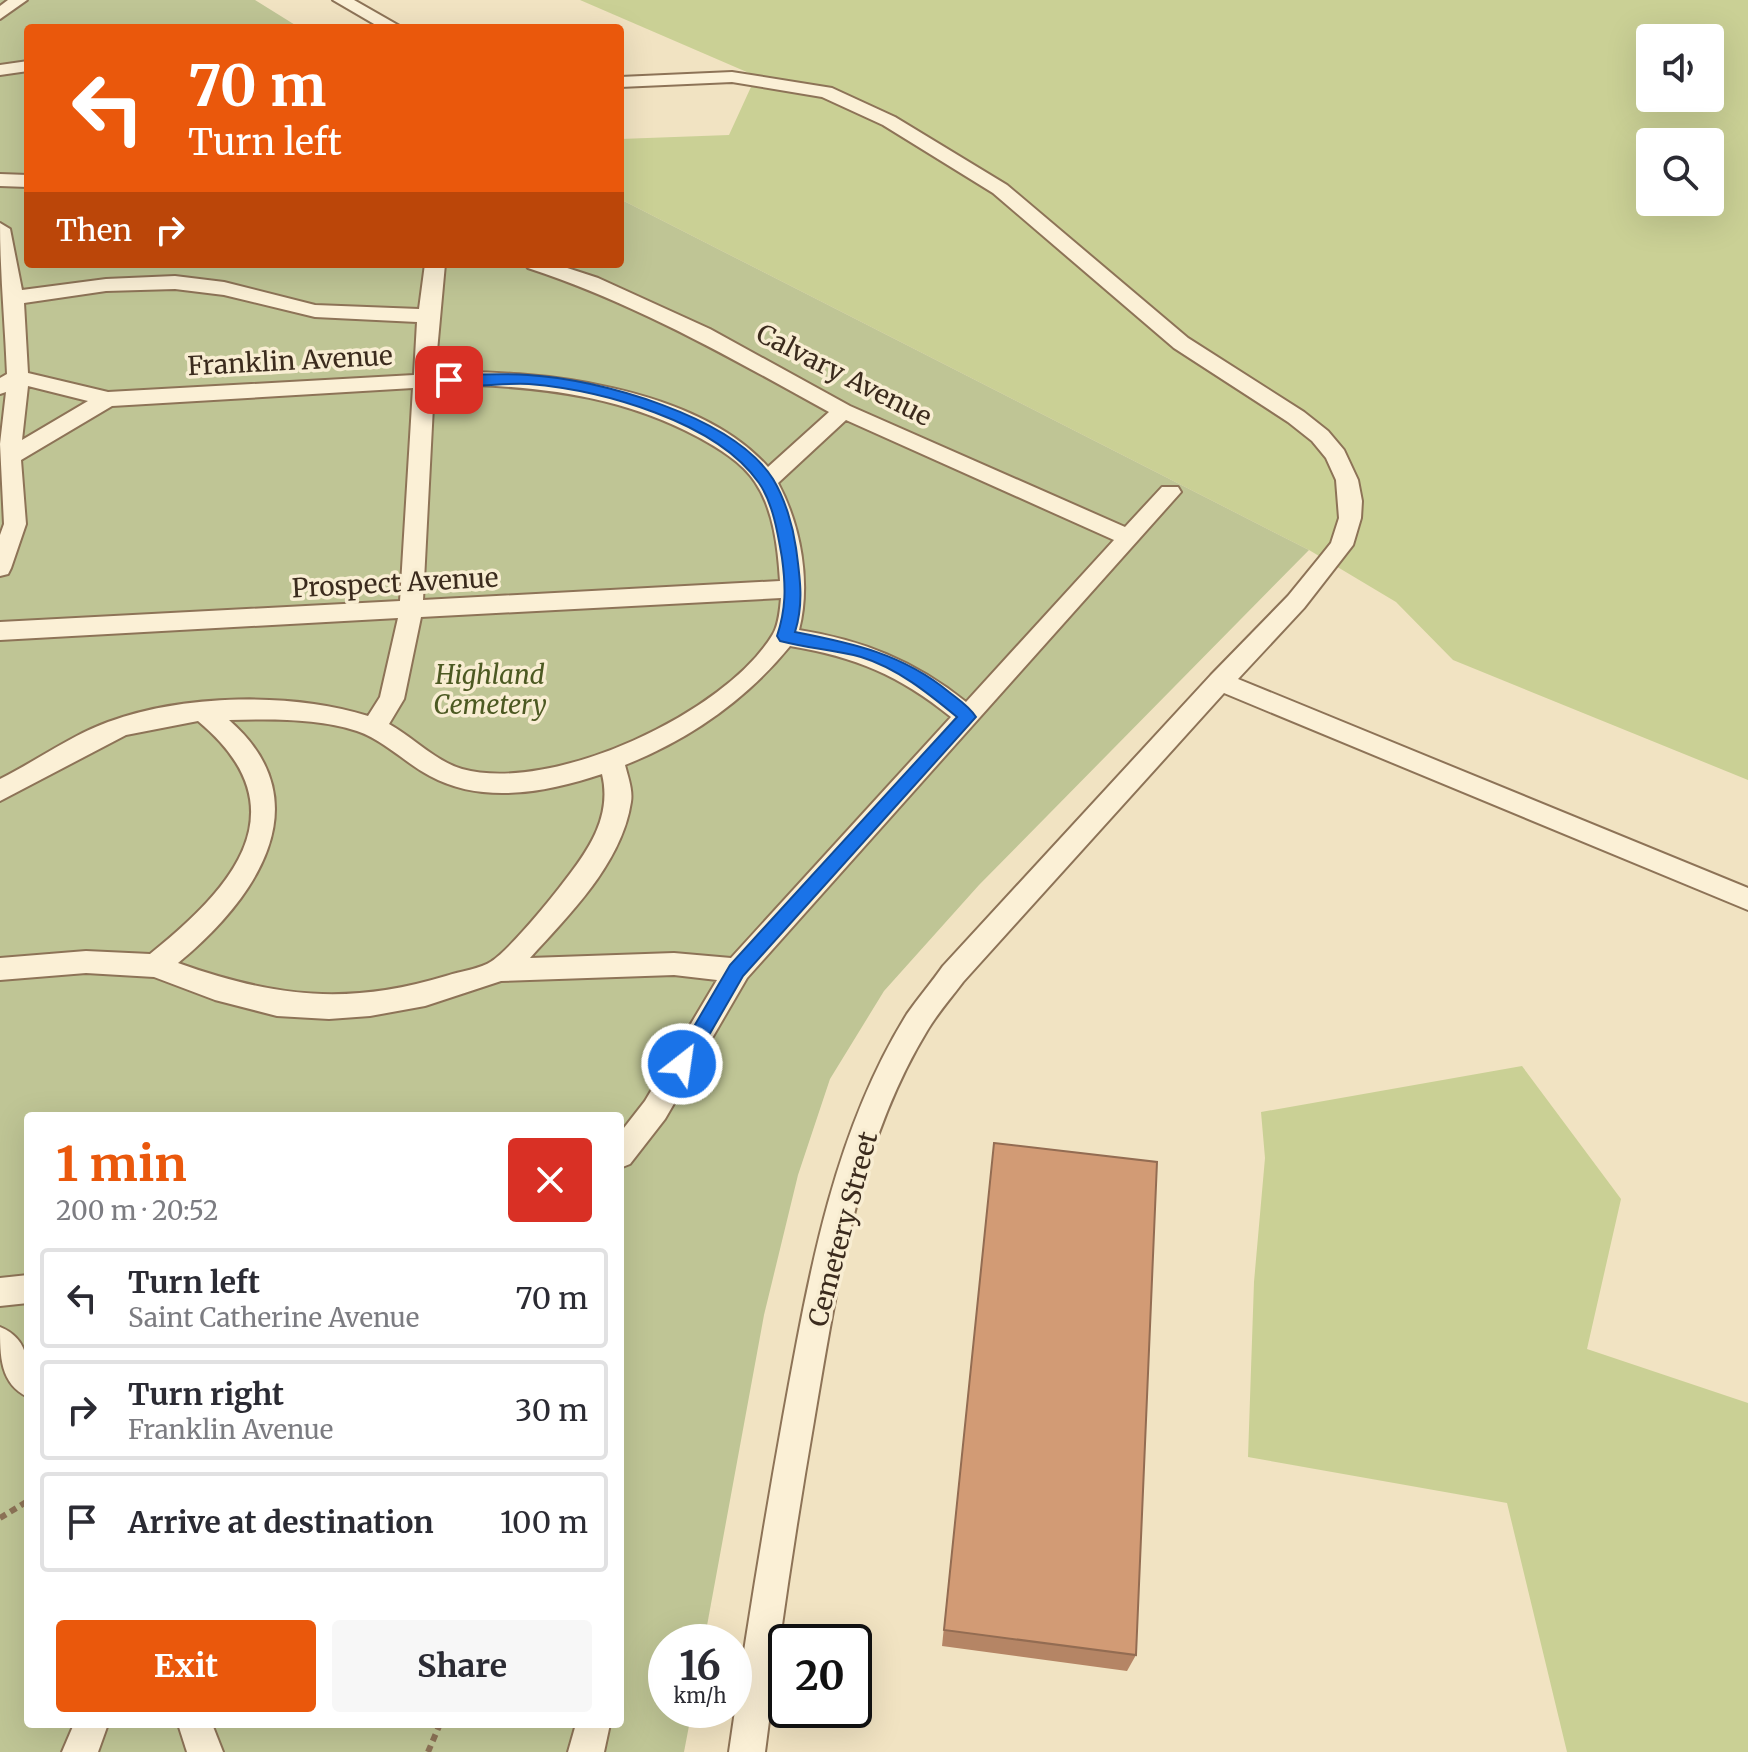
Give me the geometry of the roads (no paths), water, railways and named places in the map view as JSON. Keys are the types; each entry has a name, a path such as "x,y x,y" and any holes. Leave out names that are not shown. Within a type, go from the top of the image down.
{"lane":[{"path":"0,14 19,0"},
{"path":"341,0 386,24"},
{"path":"0,70 24,67"},
{"name":"Cemetery Street","path":"624,82 732,77 826,92 889,121 1000,189 1181,343 1296,417 1320,436 1336,455 1347,480 1350,518 1342,545 1296,602 1219,681 953,974 917,1023 883,1090 853,1170 824,1274 771,1576 747,1752"},
{"path":"0,180 24,181"},
{"path":"0,568 15,524 5,454 14,298 1,235"},
{"path":"374,727 392,699 411,610 428,315 434,268"},
{"name":"Calvary Avenue","path":"547,268 591,282 703,334 843,411 1128,537"},
{"path":"14,298 76,288 193,284 260,295 296,308 324,313 354,316 428,315"},
{"name":"Franklin Avenue","path":"9,382 108,399 424,381 529,379 613,392 689,422 732,447 766,481 786,530 794,589 793,613 785,636"},
{"name":"Franklin Avenue","path":"5,454 108,399"},
{"path":"766,481 843,411"},
{"path":"624,1150 655,1110 737,970 1170,492"},
{"name":"Prospect Avenue","path":"0,631 794,589"},
{"path":"0,791 96,738 131,723 166,714 202,711 286,712 374,727 439,771 481,783 531,784 612,762 653,741 727,696 753,676 785,636 864,652 896,664 968,717"},
{"path":"1219,681 1748,899"},
{"path":"155,966 200,930 226,903 242,879 263,827 260,784 248,757 202,711"},
{"path":"501,970 575,887 607,835 619,802 612,762"},
{"path":"0,969 86,962 155,966 215,988 277,1004 329,1007 370,1004 425,994 501,970 674,964 737,970"},
{"path":"0,1292 24,1289"},
{"path":"0,1342 24,1376"},
{"path":"80,1752 89,1728"},
{"path":"196,1728 205,1752"},
{"path":"586,1752 592,1728"}],"park label":[{"name":"Highland Cemetery","path":"490,690"}]}
